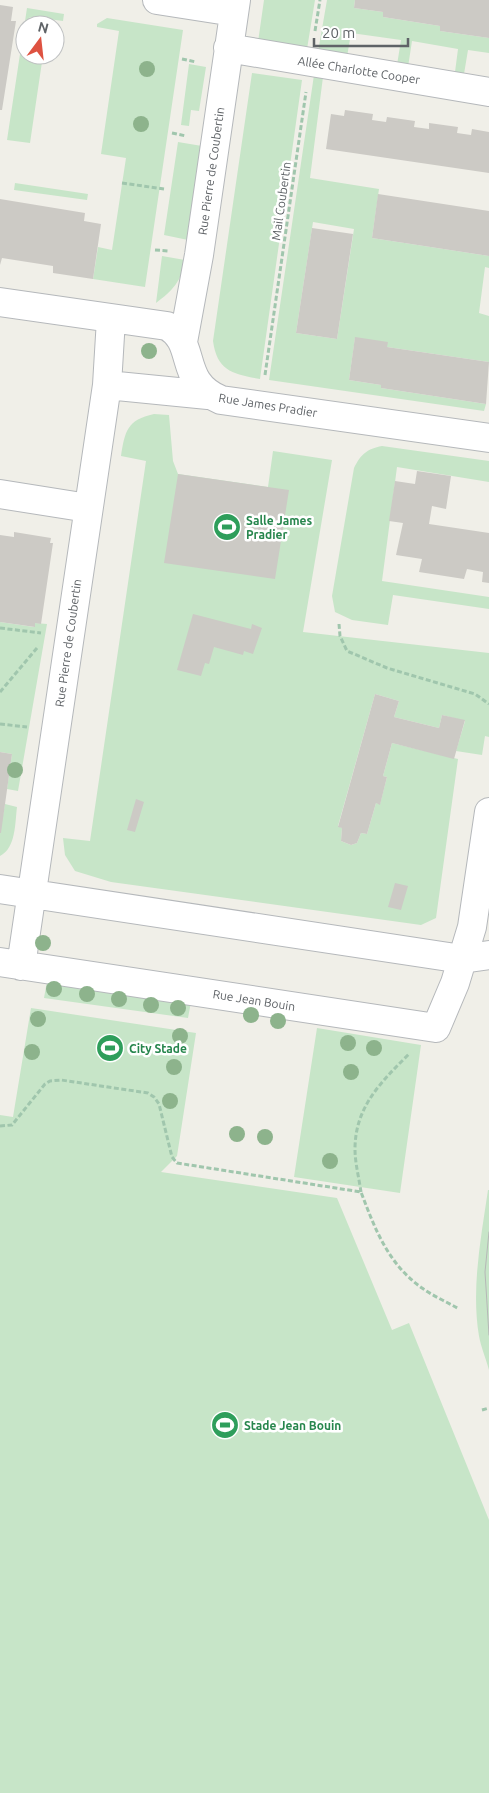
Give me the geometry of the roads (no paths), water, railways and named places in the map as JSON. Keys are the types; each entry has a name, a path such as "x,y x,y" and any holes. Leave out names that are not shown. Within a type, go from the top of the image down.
{"street":[{"path":"156,0 235,6"},
{"name":"Rue Pierre de Coubertin","path":"186,354 235,6"},
{"name":"Allée Charlotte Cooper","path":"228,48 489,92"},
{"name":"Rue James Pradier","path":"0,302 167,326 175,331 186,354 198,386 196,393 221,400 489,438"},
{"name":"Rue Pierre de Coubertin","path":"11,964 31,895 59,636 88,508 107,385 110,319"},
{"path":"107,385 196,393"},
{"path":"0,494 88,508"},
{"path":"462,959 472,927 489,812"},
{"path":"0,889 462,959 489,955"},
{"name":"Rue Jean Bouin","path":"11,964 436,1028 455,984 462,959"}],"tram line":[{"path":"489,1232 485,1272 489,1335"}],"place":[{"name":"Salle James Pradier","path":"227,527"},
{"name":"City Stade","path":"110,1048"},
{"name":"Stade Jean Bouin","path":"225,1425"}]}
